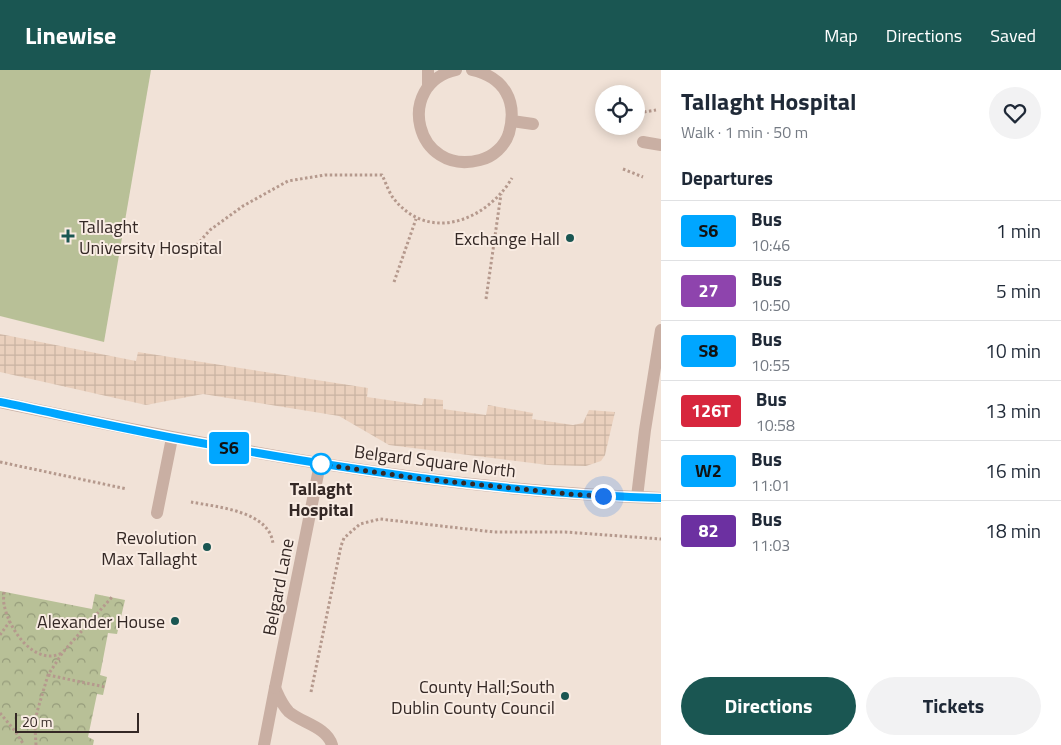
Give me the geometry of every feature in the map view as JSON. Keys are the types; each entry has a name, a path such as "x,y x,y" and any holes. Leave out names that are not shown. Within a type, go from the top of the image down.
{"street":[{"path":"428,70 428,87"},
{"path":"456,70 443,72 428,87 421,101 418,117 421,132 428,146 441,156 455,162 471,163 486,158 500,149 508,136 512,121 512,106 506,92 497,80 480,71"},
{"path":"512,121 533,124"},
{"path":"643,142 661,145"},
{"path":"637,497 645,430 661,330"},
{"name":"Belgard Square North","path":"0,402 172,438 320,464 415,478 569,494 661,498"},
{"path":"157,513 172,438"},
{"name":"Belgard Lane","path":"264,745 320,464"},
{"path":"275,688 280,700 289,711 326,735 332,745"}],"path":[{"path":"623,169 643,177"},
{"path":"193,249 210,230 244,206 288,181 325,175 382,175 394,199 416,218 442,224 466,219 480,211 501,194 518,170"},
{"path":"486,299 501,194"},
{"path":"394,282 416,218"},
{"path":"0,462 127,489"},
{"path":"192,502 250,514 262,523 272,535 274,550"},
{"path":"310,695 341,546 344,538 360,524 380,518 494,532 565,532 661,539"},
{"path":"4,592 4,604 10,621 22,641 39,655 49,658 63,652"},
{"path":"36,745 35,726 37,712 48,675 63,652 112,597"},
{"path":"0,635 10,621"},
{"path":"48,675 105,687"},
{"path":"0,713 24,745"}],"green space":[{"name":"Tallaght University Hospital","path":"0,70 151,70 104,342 0,316"},
{"path":"0,591 92,609 95,594 125,600 117,634 108,633 100,675 107,677 103,695 97,694 88,737 94,740 93,745 0,745"}],"shaded area":[{"path":"0,334 136,361 138,352 368,388 367,397 422,405 424,398 443,400 443,409 486,415 488,405 533,413 532,419 573,425 583,423 589,410 615,412 605,455 601,461 586,466 548,465 389,445 339,416 203,394 146,405 0,372"}],"bus line":[{"name":"S6","path":"0,402 172,438 320,464 415,478 569,494 661,498"}],"place":[{"name":"Tallaght University Hospital","path":"68,236"},
{"name":"Exchange Hall","path":"570,238"},
{"name":"Tallaght Hospital","path":"321,464"},
{"name":"Revolution Max Tallaght","path":"207,547"},
{"name":"Alexander House","path":"175,621"},
{"name":"County Hall;South Dublin County Council","path":"565,696"}],"route":[{"path":"321,464 415,478 603,496"}]}
